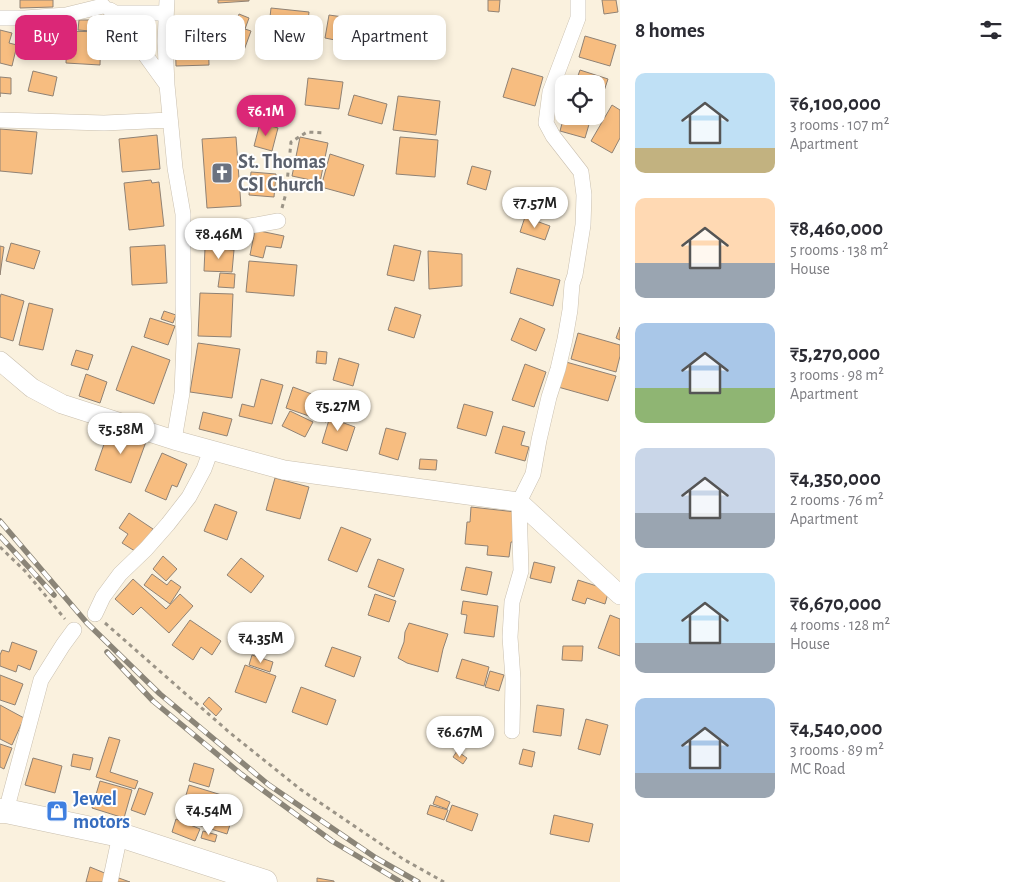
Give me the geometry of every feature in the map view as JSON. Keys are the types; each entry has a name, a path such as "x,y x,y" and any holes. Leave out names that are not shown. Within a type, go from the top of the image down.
{"main road":[{"path":"3,811 120,835 264,882"}],"street":[{"path":"512,731 513,679 510,637 512,602 521,570 519,502 533,474 549,397 565,339 572,284 583,225 584,195 581,172 552,136 546,123 550,92 578,18 578,0"},
{"path":"105,6 167,85"},
{"path":"0,18 66,15 105,6 166,6 167,85 175,168 183,214 184,342 182,393 174,440"},
{"path":"0,120 104,122 170,120"},
{"path":"183,236 278,221"},
{"path":"0,361 32,388 62,404 210,450 284,470 519,502 620,595"},
{"path":"95,614 103,597 120,574 146,550 188,497 204,469 210,450"},
{"path":"3,811 41,680 74,630"},
{"path":"110,882 120,835"}],"path":[{"path":"278,221 286,193 291,142 307,132 325,133"},
{"path":"0,548 25,571 74,630"},
{"path":"95,614 229,732 300,790 403,859 444,882"}],"building":[{"path":"20,0 53,0 53,7 20,8"},
{"path":"218,0 249,0 249,1 218,3"},
{"path":"488,0 500,0 499,12 488,11"},
{"path":"602,0 616,0 618,12 604,14"},
{"path":"271,8 309,12 309,15 270,15"},
{"path":"329,15 333,16 333,40 325,38"},
{"path":"245,16 249,18 245,29"},
{"path":"79,20 87,20 87,31 78,30"},
{"path":"245,29 251,31 245,48"},
{"path":"0,30 12,33 9,43 15,44 15,53 12,66 0,63"},
{"path":"77,31 87,32 87,60 100,60 100,65 66,63 66,60 77,60"},
{"path":"585,36 616,45 610,66 579,57"},
{"path":"176,60 209,60 209,65 176,66"},
{"path":"512,68 543,77 535,106 503,97"},
{"path":"580,70 596,75 578,75"},
{"path":"33,71 57,77 53,96 28,91"},
{"path":"0,77 11,78 11,94 0,93"},
{"path":"308,78 343,82 339,109 305,105"},
{"path":"354,95 387,104 382,124 348,115"},
{"path":"398,96 440,101 436,135 393,130"},
{"path":"612,105 620,110 620,138 612,153 591,141 600,125 605,125 605,117"},
{"path":"260,123 278,128 272,151 254,146"},
{"path":"562,125 589,125 585,138 560,131"},
{"path":"0,129 37,132 32,174 0,171"},
{"path":"157,135 160,169 122,172 119,139"},
{"name":"St. Thomas CSI Church","path":"236,137 241,206 207,208 202,139"},
{"path":"300,137 328,143 320,182 292,176"},
{"path":"400,137 438,140 435,177 396,174"},
{"path":"330,154 364,165 354,196 321,187"},
{"path":"472,166 491,171 486,190 467,184"},
{"path":"251,172 276,174 274,197 249,195"},
{"path":"151,180 152,183 159,182 164,226 129,230 124,183"},
{"path":"525,217 550,226 545,240 520,232"},
{"path":"255,230 284,236 281,248 266,246 263,258 250,255"},
{"path":"11,243 40,251 34,269 6,261"},
{"path":"165,245 167,283 132,285 130,247"},
{"path":"394,245 421,251 414,281 387,275"},
{"path":"0,246 4,247 0,275"},
{"path":"205,248 234,250 232,272 204,271"},
{"path":"428,251 462,254 462,286 429,289"},
{"path":"249,261 297,265 294,296 246,292"},
{"path":"517,268 560,280 553,306 510,293"},
{"path":"220,273 235,274 234,288 218,287"},
{"path":"200,293 233,294 231,337 198,336"},
{"path":"1,294 24,301 13,341 0,337"},
{"path":"29,303 53,309 43,350 19,345"},
{"path":"395,307 421,315 414,338 388,330"},
{"path":"164,311 176,315 173,323 161,319"},
{"path":"150,318 175,326 168,345 144,337"},
{"path":"520,318 545,329 536,351 511,340"},
{"path":"620,327 620,340 616,338"},
{"path":"578,333 620,345 620,356 616,372 571,359"},
{"path":"198,343 240,349 232,398 190,392"},
{"path":"132,346 170,360 154,404 116,390"},
{"path":"76,350 93,355 88,370 71,365"},
{"path":"317,351 327,352 326,364 316,363"},
{"path":"339,358 359,364 353,386 333,380"},
{"path":"566,362 616,376 608,401 558,387"},
{"path":"525,364 546,372 534,407 512,400"},
{"path":"86,374 107,382 100,403 79,396"},
{"path":"261,379 283,385 272,424 239,416 242,404 254,407"},
{"path":"293,387 333,402 326,422 286,408"},
{"path":"464,404 493,412 486,436 457,428"},
{"path":"332,410 344,414 341,422 355,427 347,451 322,443"},
{"path":"290,411 313,422 305,437 282,426"},
{"path":"203,412 232,419 227,436 199,429"},
{"path":"503,426 525,432 521,445 529,447 525,461 495,453"},
{"path":"110,427 147,439 131,483 95,470"},
{"path":"386,428 406,433 398,460 379,454"},
{"path":"162,453 187,464 177,487 172,485 166,500 145,491"},
{"path":"420,459 437,460 436,470 419,469"},
{"path":"275,478 309,487 300,519 266,510"},
{"path":"215,504 237,512 227,540 204,531"},
{"path":"471,507 516,512 513,542 511,542 509,557 487,555 488,546 465,544 467,522 470,522"},
{"path":"129,513 153,529 138,553 122,543 128,534 119,528"},
{"path":"341,527 371,539 357,572 328,560"},
{"path":"163,556 177,569 166,581 153,569"},
{"path":"241,558 264,576 251,593 227,575"},
{"path":"378,559 404,569 394,597 368,587"},
{"path":"534,562 555,567 551,583 530,578"},
{"path":"466,567 492,572 487,595 461,590"},
{"path":"152,574 167,585 171,580 181,587 170,604 144,585"},
{"path":"133,579 166,609 180,594 193,606 169,633 141,607 133,615 115,599"},
{"path":"578,580 609,590 605,604 587,598 585,604 572,600"},
{"path":"375,594 396,601 389,622 368,615"},
{"path":"463,601 498,606 494,637 464,633 467,615 461,614"},
{"path":"610,615 620,619 620,656 598,648"},
{"path":"190,620 221,641 212,655 201,647 193,660 172,645"},
{"path":"409,623 448,634 438,672 407,663 398,658"},
{"path":"12,642 37,651 30,670 18,665 16,672 0,666 2,650 9,652"},
{"path":"563,646 583,646 582,661 562,660"},
{"path":"332,647 361,657 354,677 325,666"},
{"path":"252,655 273,662 270,672 249,665"},
{"path":"462,659 489,667 484,686 456,678"},
{"path":"245,665 276,676 266,703 235,692"},
{"path":"490,671 504,675 499,691 485,687"},
{"path":"0,675 23,684 15,705 0,700"},
{"path":"301,687 336,700 327,725 292,712"},
{"path":"209,697 222,709 216,716 203,704"},
{"path":"0,705 24,718 12,745 0,739"},
{"path":"537,705 564,709 561,736 533,732"},
{"path":"586,719 608,725 600,755 578,749"},
{"path":"109,737 120,740 110,772 138,781 135,789 96,777"},
{"path":"0,744 12,748 4,769 0,767"},
{"path":"523,749 535,752 532,767 519,764"},
{"path":"457,751 467,758 463,764 453,757"},
{"path":"73,754 93,758 90,770 71,766"},
{"path":"33,758 62,766 55,793 25,785"},
{"path":"194,763 214,769 209,787 189,781"},
{"path":"100,781 132,790 124,818 92,808"},
{"path":"189,785 238,800 227,834 179,819"},
{"path":"139,788 153,793 145,815 131,810"},
{"path":"436,796 450,802 447,809 433,804"},
{"path":"430,805 448,810 444,820 427,814"},
{"path":"452,805 478,814 472,831 446,821"},
{"path":"554,815 593,824 589,842 550,834"},
{"path":"176,819 200,829 195,841 172,832"},
{"path":"203,831 217,835 215,842 201,838"},
{"path":"90,867 107,874 104,882 86,882"},
{"path":"116,877 130,882 115,882"},
{"path":"317,878 334,881 334,882 317,882"}],"railway":[{"path":"0,521 87,623 160,694 269,785 376,858 418,882"},
{"path":"0,536 54,595"},
{"path":"107,652 153,701 241,774 332,841 401,882"}],"place":[{"name":"St. Thomas CSI Church","path":"222,173"},
{"name":"Jewel motors","path":"57,811"}]}
